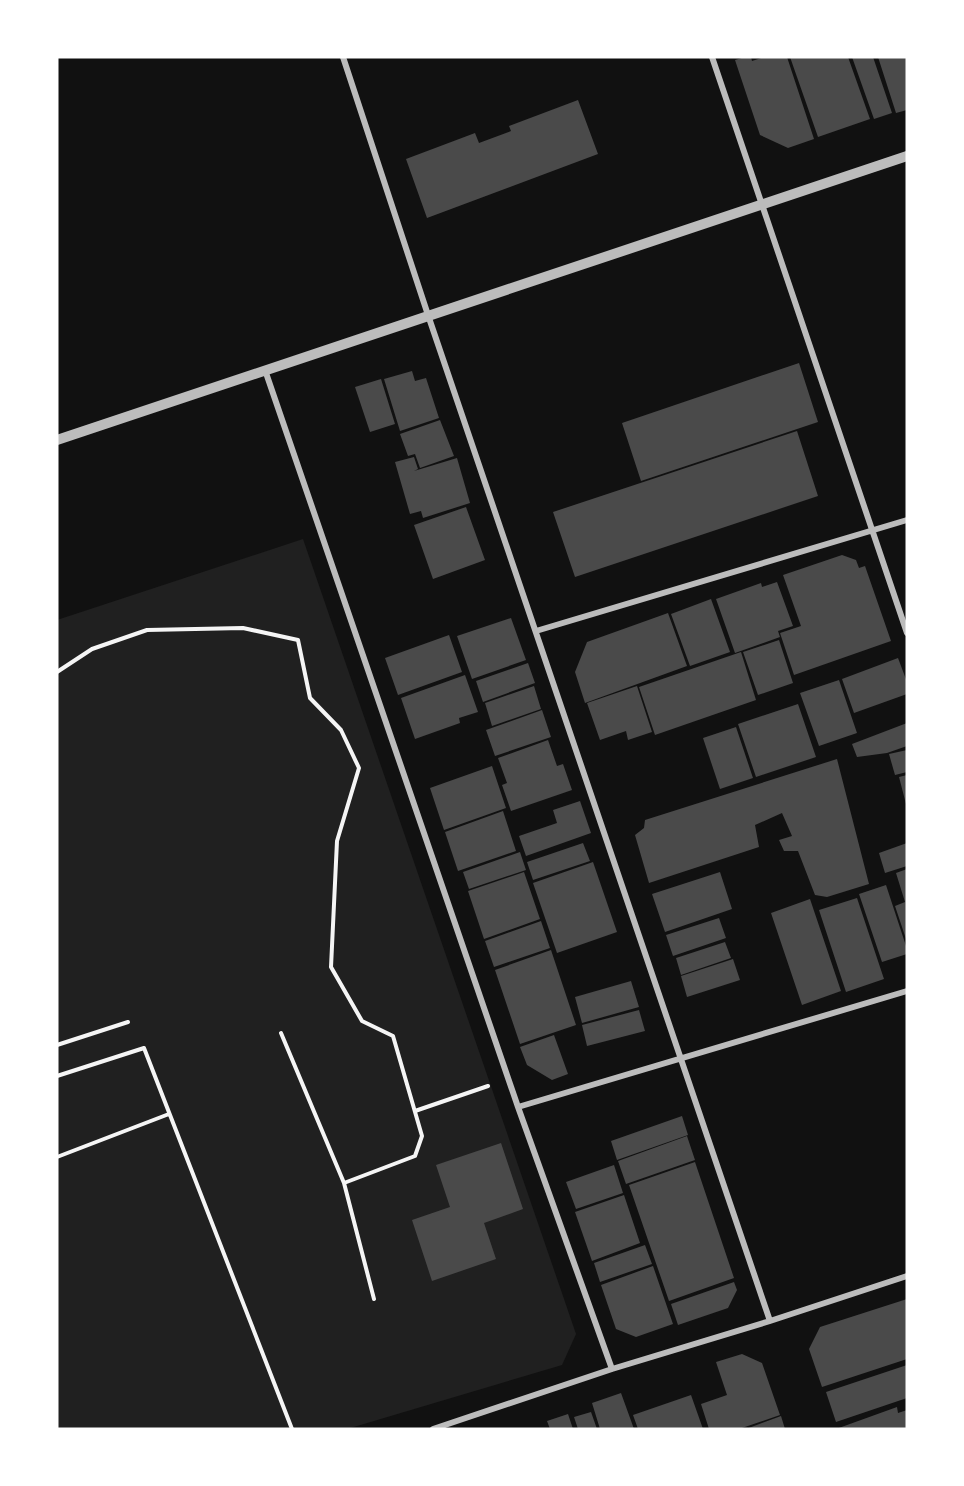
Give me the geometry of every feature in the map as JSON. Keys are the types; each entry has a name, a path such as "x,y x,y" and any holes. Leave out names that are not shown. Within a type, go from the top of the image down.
{"street":[{"path":"343,57 428,315 770,1321"},
{"path":"712,57 907,633"},
{"path":"57,440 907,156"},
{"path":"265,370 508,1079 612,1369"},
{"path":"536,631 907,520"},
{"path":"518,1107 907,992"},
{"path":"433,1429 612,1369 907,1276"}],"path":[{"path":"57,672 92,649 147,630 243,628 298,640 310,698 341,730 359,768 338,841 331,966 362,1021 393,1036 422,1136 415,1156 344,1183"},
{"path":"57,1045 128,1022"},
{"path":"280,1033 344,1183 374,1299"},
{"path":"57,1076 144,1048 292,1429"},
{"path":"415,1110 508,1079"},
{"path":"57,1157 169,1114"}],"shaded area":[{"path":"303,539 576,1334 562,1365 347,1429 57,1429 57,620"}],"building":[{"path":"751,57 752,61 764,57 787,57 814,139 788,148 760,135 735,60"},
{"path":"790,57 848,57 870,119 818,137"},
{"path":"852,57 873,57 892,113 874,119"},
{"path":"878,57 907,57 907,110 896,113"},
{"path":"578,100 598,154 427,218 406,159 475,133 479,143 511,131 509,126"},
{"path":"799,363 818,422 641,481 622,423"},
{"path":"412,371 415,381 426,378 439,418 400,431 384,379"},
{"path":"381,379 395,424 370,432 355,387"},
{"path":"440,420 454,456 420,468 415,454 408,456 400,434"},
{"path":"797,431 818,496 575,577 553,512"},
{"path":"414,457 418,469 414,471 457,458 470,503 423,518 421,511 410,514 395,462"},
{"path":"466,507 485,560 433,579 414,525"},
{"path":"842,555 856,560 859,568 865,566 891,641 794,675 780,633 801,626 783,575"},
{"path":"777,582 793,626 778,631 780,637 735,653 716,599 761,583 762,587"},
{"path":"711,599 730,652 690,666 671,614"},
{"path":"668,613 687,666 585,703 575,672 587,642"},
{"path":"511,618 526,660 472,679 457,636"},
{"path":"449,635 462,672 398,695 385,658"},
{"path":"779,640 793,683 758,695 743,652"},
{"path":"741,652 756,700 655,735 639,687"},
{"path":"898,658 907,682 907,694 854,713 842,679"},
{"path":"528,663 535,683 483,702 476,681"},
{"path":"465,675 478,712 459,718 460,723 415,739 401,698"},
{"path":"839,680 857,733 819,746 800,693"},
{"path":"534,686 541,709 492,726 485,703"},
{"path":"637,686 652,732 628,740 626,731 600,740 587,703"},
{"path":"798,704 816,757 756,777 738,724"},
{"path":"542,710 551,737 495,756 486,730"},
{"path":"907,723 907,746 887,753 857,757 852,744"},
{"path":"736,727 753,778 720,789 703,738"},
{"path":"548,740 557,766 563,764 572,790 511,811 502,785 507,783 498,758"},
{"path":"907,750 907,772 895,775 889,754"},
{"path":"837,759 869,884 827,897 815,895 798,851 784,851 779,840 792,836 782,813 755,825 759,847 649,883 635,835 644,828 645,820"},
{"path":"492,766 506,808 444,830 430,788"},
{"path":"907,775 907,804 906,804 899,777"},
{"path":"580,801 591,833 526,856 519,836 557,823 553,810"},
{"path":"503,811 516,851 458,871 445,832"},
{"path":"583,843 590,861 533,880 527,862"},
{"path":"907,843 907,866 885,873 879,853"},
{"path":"520,852 526,870 469,889 463,872"},
{"path":"593,862 617,932 557,953 533,883"},
{"path":"907,869 907,942 895,906 905,902 896,873"},
{"path":"524,872 540,919 484,939 468,891"},
{"path":"720,872 732,909 665,932 652,894"},
{"path":"886,885 907,954 882,962 859,894"},
{"path":"857,898 884,979 846,992 819,910"},
{"path":"810,899 841,991 802,1005 771,913"},
{"path":"719,918 726,938 673,956 666,935"},
{"path":"541,921 550,948 494,967 485,941"},
{"path":"725,942 731,958 681,975 676,958"},
{"path":"551,950 576,1025 520,1044 495,970"},
{"path":"733,959 740,980 687,997 681,976"},
{"path":"631,981 639,1007 582,1023 575,997"},
{"path":"639,1010 645,1031 587,1046 582,1025"},
{"path":"554,1035 568,1074 552,1080 527,1065 520,1047"},
{"path":"682,1116 688,1135 617,1160 611,1141"},
{"path":"687,1136 695,1160 626,1184 618,1161"},
{"path":"501,1143 523,1209 484,1223 496,1259 432,1281 412,1220 450,1207 436,1165"},
{"path":"695,1162 734,1278 669,1301 629,1185"},
{"path":"614,1165 623,1193 576,1209 566,1182"},
{"path":"624,1195 640,1243 592,1261 575,1212"},
{"path":"645,1245 652,1264 600,1282 594,1263"},
{"path":"653,1266 673,1324 636,1337 616,1329 601,1285"},
{"path":"734,1282 737,1290 728,1308 678,1325 671,1304"},
{"path":"907,1299 907,1359 822,1387 809,1349 820,1327"},
{"path":"742,1354 762,1363 780,1415 739,1429 709,1429 701,1404 727,1395 716,1362"},
{"path":"907,1365 907,1398 836,1422 826,1392"},
{"path":"621,1393 634,1429 600,1429 592,1403"},
{"path":"691,1395 703,1429 638,1429 633,1415"},
{"path":"897,1407 898,1413 907,1410 907,1429 836,1429"},
{"path":"591,1412 597,1429 578,1429 574,1417"},
{"path":"568,1414 573,1429 550,1429 547,1421"},
{"path":"781,1416 785,1429 746,1429"}]}
